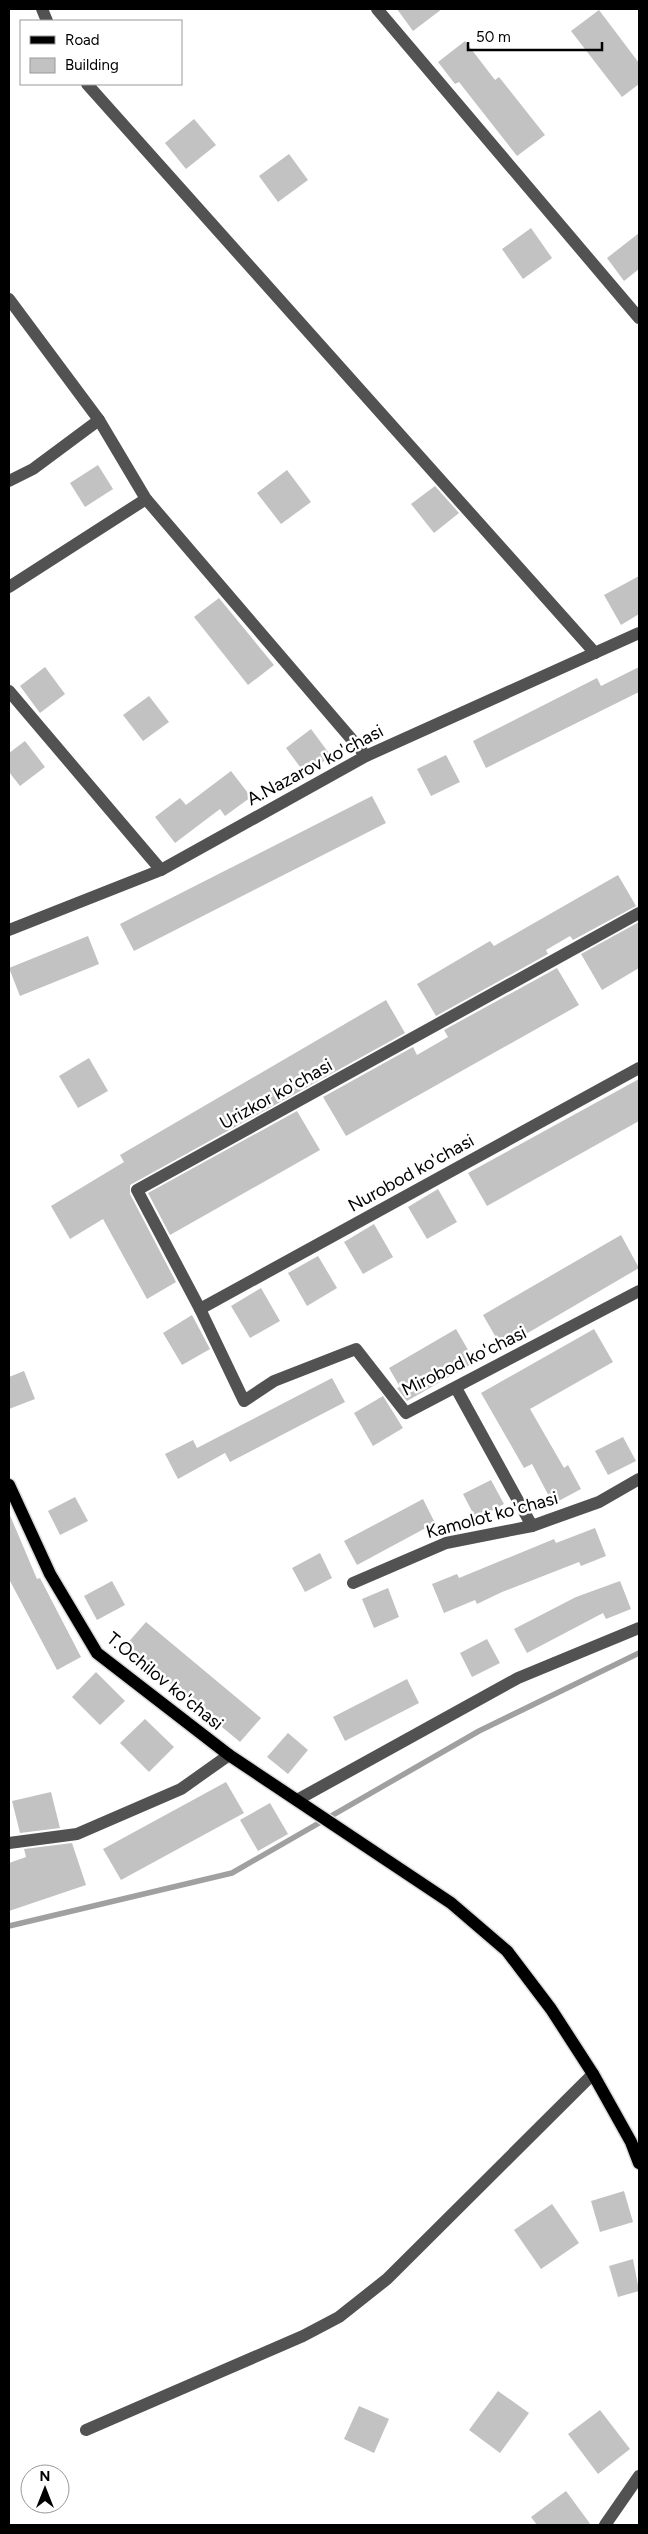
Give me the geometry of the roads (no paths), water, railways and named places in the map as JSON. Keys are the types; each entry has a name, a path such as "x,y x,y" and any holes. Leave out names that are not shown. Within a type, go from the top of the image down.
{"main road":[{"name":"T.Ochilov ko'chasi","path":"9,1485 50,1574 97,1653 229,1755 451,1903 507,1951 551,2009 593,2074 631,2142 639,2163"}],"street":[{"path":"377,9 639,318"},
{"path":"89,85 595,653"},
{"path":"9,299 98,420 146,498 366,756"},
{"path":"9,481 33,469 98,420"},
{"path":"9,587 146,498"},
{"name":"A.Nazarov ko'chasi","path":"9,930 161,870 366,756 639,633"},
{"path":"9,691 161,870"},
{"name":"Urizkor ko'chasi","path":"244,1401 200,1309 137,1190 639,913"},
{"name":"Nurobod ko'chasi","path":"200,1309 639,1068"},
{"name":"Mirobod ko'chasi","path":"244,1401 274,1381 356,1349 406,1413 639,1291"},
{"path":"456,1388 532,1526"},
{"name":"Kamolot ko'chasi","path":"352,1582 446,1543 532,1526 599,1502 639,1480"},
{"path":"297,1800 518,1678 639,1628"},
{"path":"9,1843 77,1834 181,1789 229,1755"},
{"path":"86,2430 303,2336 339,2317 387,2279 593,2074"},
{"path":"605,2525 639,2476"}],"waterway":[{"path":"9,1926 232,1873 479,1731 639,1653"}]}
